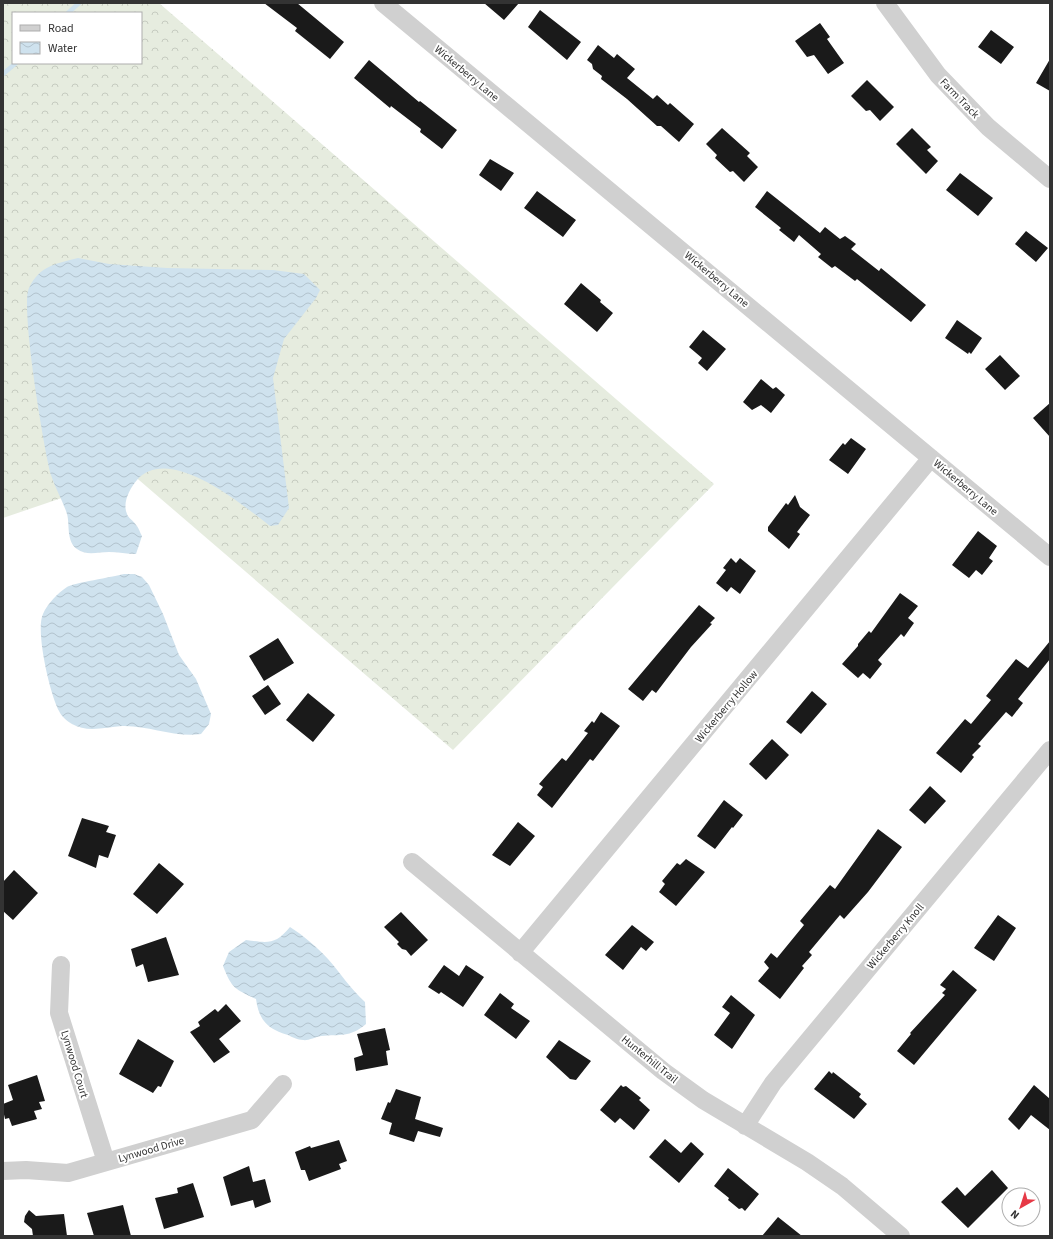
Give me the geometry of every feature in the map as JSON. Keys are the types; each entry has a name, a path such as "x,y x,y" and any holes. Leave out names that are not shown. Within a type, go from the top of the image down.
{"street":[{"name":"Wickerberry Lane","path":"383,3 1050,557"},
{"name":"Farm Track","path":"885,3 938,75 988,127 1050,179"},
{"name":"Wickerberry Hollow","path":"520,953 931,458"},
{"name":"Wickerberry Knoll","path":"745,1126 773,1083 1050,750"},
{"name":"Hunterhill Trail","path":"412,862 663,1071 703,1100 807,1162 842,1186 901,1236"},
{"name":"Lynwood Court","path":"62,965 59,1013 106,1162"},
{"name":"Lynwood Drive","path":"3,1171 26,1170 68,1173 252,1120 283,1084"}],"green space":[{"path":"3,3 159,3 714,484 453,750 132,474 3,518"}],"water":[{"path":"78,258 109,264 167,268 273,270 304,274 320,290 316,298 284,339 273,378 289,508 278,525 270,526 243,505 206,482 186,473 168,469 151,471 137,480 126,501 125,505 127,514 137,526 142,536 136,554 109,552 88,553 77,549 71,542 67,514 51,475 48,460 30,348 27,300 29,288 38,274 56,264"},
{"path":"124,574 134,574 142,577 149,585 163,614 179,655 196,679 211,714 209,724 201,734 191,735 171,733 132,726 97,729 78,727 63,717 55,703 42,648 41,622 47,606 60,592 71,585"},
{"path":"290,927 315,946 324,955 365,1002 366,1024 355,1032 321,1036 305,1040 297,1039 281,1033 270,1027 262,1018 257,1007 256,999 239,990 232,984 223,966 229,952 246,940 266,942 275,940 285,933"}],"building":[{"path":"264,3 297,3 344,42 330,59 295,31 297,28"},
{"path":"484,3 519,3 504,20"},
{"path":"540,10 581,42 567,60 528,27"},
{"path":"820,23 830,37 827,39 844,63 828,74 814,55 807,57 795,41"},
{"path":"991,30 1014,47 1001,64 978,47"},
{"path":"598,45 614,58 617,54 635,69 627,78 653,99 657,95 668,105 670,103 694,124 679,142 661,126 657,126 627,99 601,79 602,76 593,69 592,64 587,60"},
{"path":"1050,59 1050,91 1036,83"},
{"path":"369,60 419,102 420,101 457,130 442,149 420,132 421,129 391,106 390,108 354,78"},
{"path":"867,80 894,107 880,121 870,110 866,111 851,96"},
{"path":"722,128 750,153 747,156 758,167 744,182 733,171 730,172 715,158 717,155 706,144"},
{"path":"912,128 931,147 927,150 938,161 926,174 896,144"},
{"path":"490,159 514,173 501,191 479,175"},
{"path":"960,173 993,198 978,216 946,190"},
{"path":"537,191 576,220 563,237 524,208"},
{"path":"767,191 820,233 825,227 840,239 845,236 856,244 851,249 879,271 881,268 926,305 911,322 857,279 855,281 835,266 832,268 818,257 821,254 799,235 794,242 779,230 781,228 755,207"},
{"path":"1026,231 1048,248 1036,262 1015,244"},
{"path":"581,283 601,300 600,302 613,313 597,332 564,304"},
{"path":"957,320 982,338 971,354 969,352 968,354 945,338"},
{"path":"703,330 726,349 707,371 698,363 702,358 689,347"},
{"path":"1000,355 1020,376 1005,390 985,369"},
{"path":"761,379 773,389 776,387 785,395 771,413 761,405 752,410 743,402"},
{"path":"1050,403 1050,437 1033,418"},
{"path":"851,438 866,449 848,474 829,460 843,443 845,445"},
{"path":"795,495 800,507 810,515 797,532 800,534 789,549 768,531 768,527 786,503 788,505"},
{"path":"978,531 997,546 989,558 993,561 982,575 976,570 969,578 952,565"},
{"path":"731,558 736,563 740,558 756,571 740,594 731,587 727,592 716,583 726,570 723,568"},
{"path":"900,593 918,606 908,618 914,623 904,637 901,634 878,660 882,664 870,679 863,673 858,678 842,664 869,631 871,633"},
{"path":"699,605 715,618 710,623 712,624 691,647 656,693 652,690 643,701 628,689"},
{"path":"278,638 294,663 264,681 249,656"},
{"path":"1050,641 1050,659 1018,699 1023,703 1012,717 1006,712 978,744 981,746 972,755 974,757 961,773 936,753 965,719 971,724 991,700 986,696 1016,659 1028,668"},
{"path":"268,685 281,704 265,715 252,696"},
{"path":"812,691 827,704 801,734 786,722"},
{"path":"308,693 335,715 313,742 286,720"},
{"path":"601,712 620,726 593,761 590,759 552,808 537,795 543,787 539,784 562,758 566,761 588,733 584,731 592,721 594,723"},
{"path":"772,739 789,755 766,780 749,764"},
{"path":"930,786 946,801 925,824 909,810"},
{"path":"724,800 743,815 715,849 697,836"},
{"path":"82,818 109,826 106,832 116,835 108,858 99,855 96,868 68,856"},
{"path":"518,822 535,836 510,866 492,855"},
{"path":"878,829 902,847 868,892 844,919 840,915 809,952 812,955 802,966 804,968 780,999 758,981 769,968 764,962 771,953 777,958 804,925 800,921 830,885 835,889"},
{"path":"686,859 705,872 676,906 659,892 665,884 662,881 677,863 680,865"},
{"path":"159,863 184,884 157,914 133,894"},
{"path":"14,870 38,893 13,920 3,911 3,882"},
{"path":"401,912 428,940 411,956 406,950 402,949 397,944 399,942 384,927"},
{"path":"998,915 1016,928 994,961 974,948"},
{"path":"632,925 654,942 646,951 641,947 623,970 605,955"},
{"path":"166,937 179,975 148,982 143,964 136,967 131,949"},
{"path":"444,965 459,976 466,965 484,977 463,1007 441,992 439,994 428,987"},
{"path":"953,970 977,990 914,1065 897,1051 911,1034 910,1033 945,995 942,993 946,989 940,985"},
{"path":"500,993 514,1004 511,1008 530,1021 516,1039 484,1015"},
{"path":"731,995 755,1015 732,1049 714,1035 730,1013 722,1007"},
{"path":"226,1004 241,1021 219,1039 230,1052 214,1063 190,1032 200,1026 198,1022 215,1009 218,1012"},
{"path":"385,1028 390,1050 386,1051 388,1065 356,1071 354,1058 363,1055 357,1034"},
{"path":"138,1039 174,1061 161,1087 158,1086 153,1093 119,1074"},
{"path":"559,1040 591,1061 576,1080 570,1079 546,1057"},
{"path":"829,1071 832,1074 833,1072 861,1094 859,1097 867,1104 854,1119 814,1089"},
{"path":"37,1075 45,1101 39,1102 42,1109 34,1111 37,1119 12,1126 9,1118 5,1119 3,1110 3,1104 13,1100 8,1085"},
{"path":"621,1085 623,1087 626,1086 641,1098 639,1100 650,1110 634,1130 620,1118 615,1123 600,1110"},
{"path":"1034,1085 1050,1099 1050,1130 1031,1115 1019,1130 1008,1119"},
{"path":"396,1089 421,1097 415,1119 443,1128 440,1137 418,1131 414,1142 389,1134 392,1123 381,1119 388,1102 390,1103"},
{"path":"665,1139 681,1153 691,1142 704,1154 679,1183 649,1157"},
{"path":"339,1140 347,1161 339,1164 341,1169 309,1181 305,1170 301,1170 295,1152 310,1146 311,1148"},
{"path":"249,1166 253,1182 265,1179 271,1202 255,1208 253,1200 231,1206 223,1177"},
{"path":"728,1168 759,1194 745,1211 742,1208 739,1209 728,1200 729,1198 714,1186"},
{"path":"992,1170 1007,1187 1001,1187 1001,1195 968,1228 941,1202 957,1187 965,1196"},
{"path":"193,1183 204,1217 164,1229 155,1198 178,1193 177,1188"},
{"path":"123,1205 131,1236 94,1236 87,1213"},
{"path":"29,1210 36,1216 64,1214 67,1236 33,1236 32,1229 24,1222 25,1216"},
{"path":"778,1217 802,1236 762,1236"}],"waterway":[{"path":"69,12 79,3"},
{"path":"3,74 15,64"}]}
